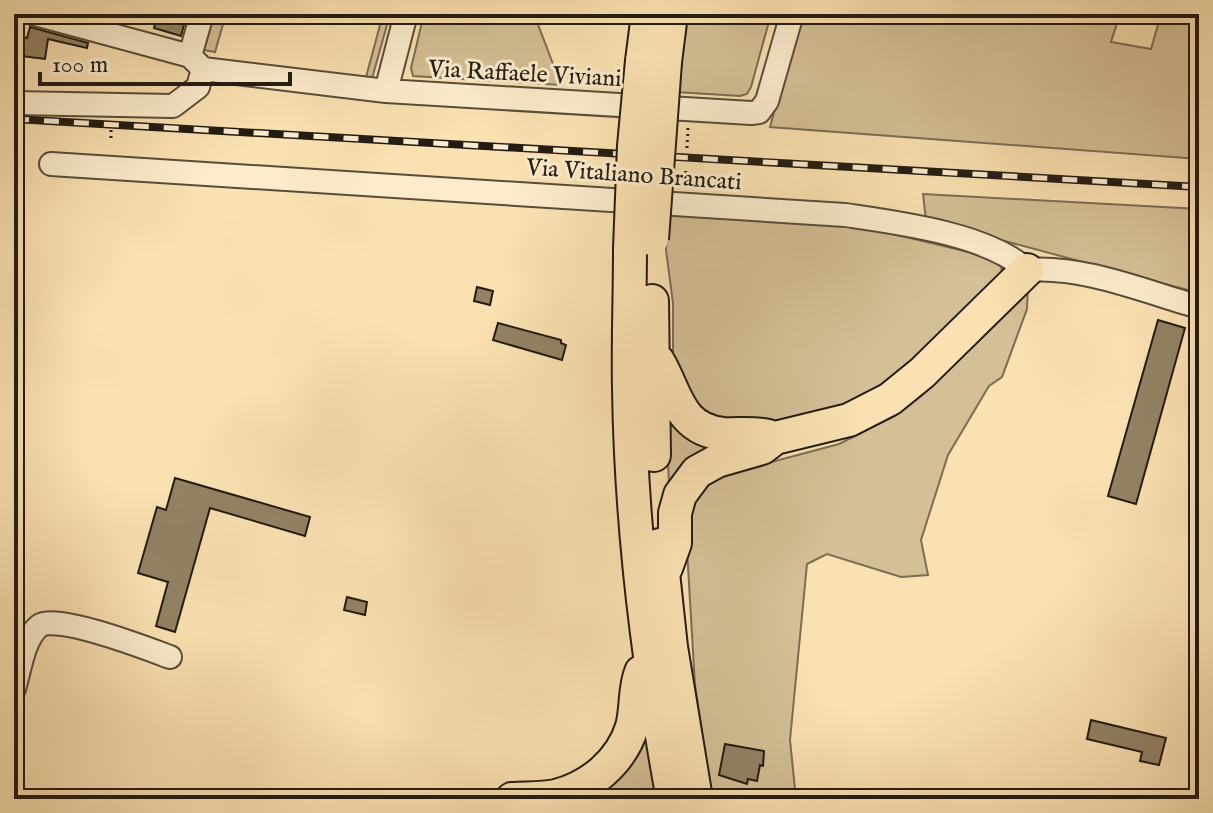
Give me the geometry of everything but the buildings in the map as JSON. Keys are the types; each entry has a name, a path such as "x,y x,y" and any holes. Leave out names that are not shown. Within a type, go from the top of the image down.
{"highway":[{"path":"648,14 653,62"},
{"path":"671,14 653,62 634,159 652,349 653,431 664,576 679,700 696,799"},
{"path":"641,250 629,391 636,524 648,650 673,799"},
{"path":"664,576 675,543 675,513 680,495 697,472 717,461 762,448 775,438 849,420 890,399 922,373 1027,270"},
{"path":"652,349 679,407 692,421 719,433 758,434 775,438"},
{"path":"512,799 555,796 585,784 606,770 622,749 631,730 637,704 637,680 648,650"}],"street":[{"path":"14,103 173,106 198,87 202,14"},
{"path":"386,91 406,14"},
{"name":"Via Raffaele Viviani","path":"40,15 197,63 386,91 743,114 759,112 767,101 792,14"},
{"name":"Via Vitaliano Brancati","path":"51,164 822,212 879,220 972,241 1007,254 1027,270"},
{"path":"1027,270 1048,268 1075,272 1199,307"},
{"path":"14,689 29,640 38,627 51,621 110,635 170,657"}],"path":[{"path":"111,121 111,138"},
{"path":"687,148 688,122"},
{"path":"685,193 686,167"}],"shaded area":[{"path":"214,14 226,14 215,52 204,50"},
{"path":"383,14 390,14 371,82 365,81"},
{"path":"424,14 534,14 561,85 413,76 411,68"},
{"path":"684,14 771,14 747,94 676,92"},
{"path":"801,14 1120,14 1111,42 1151,49 1161,14 1199,14 1199,159 770,127"},
{"path":"923,194 1199,209 1199,293 926,220"},
{"path":"668,213 877,230 989,257 1000,265 1003,273 910,368 861,401 761,426 706,421 673,366 673,303 666,250"},
{"path":"1028,286 1027,309 1002,377 989,386 948,455 921,540 928,575 901,577 827,554 807,564 790,740 796,799 712,799 695,685 686,533 688,510 710,483 730,473 839,444 895,416 921,396"},
{"path":"666,417 687,438 709,448 669,484"},
{"path":"645,724 659,799 574,799"}],"railway":[{"path":"14,119 1199,187"}]}
